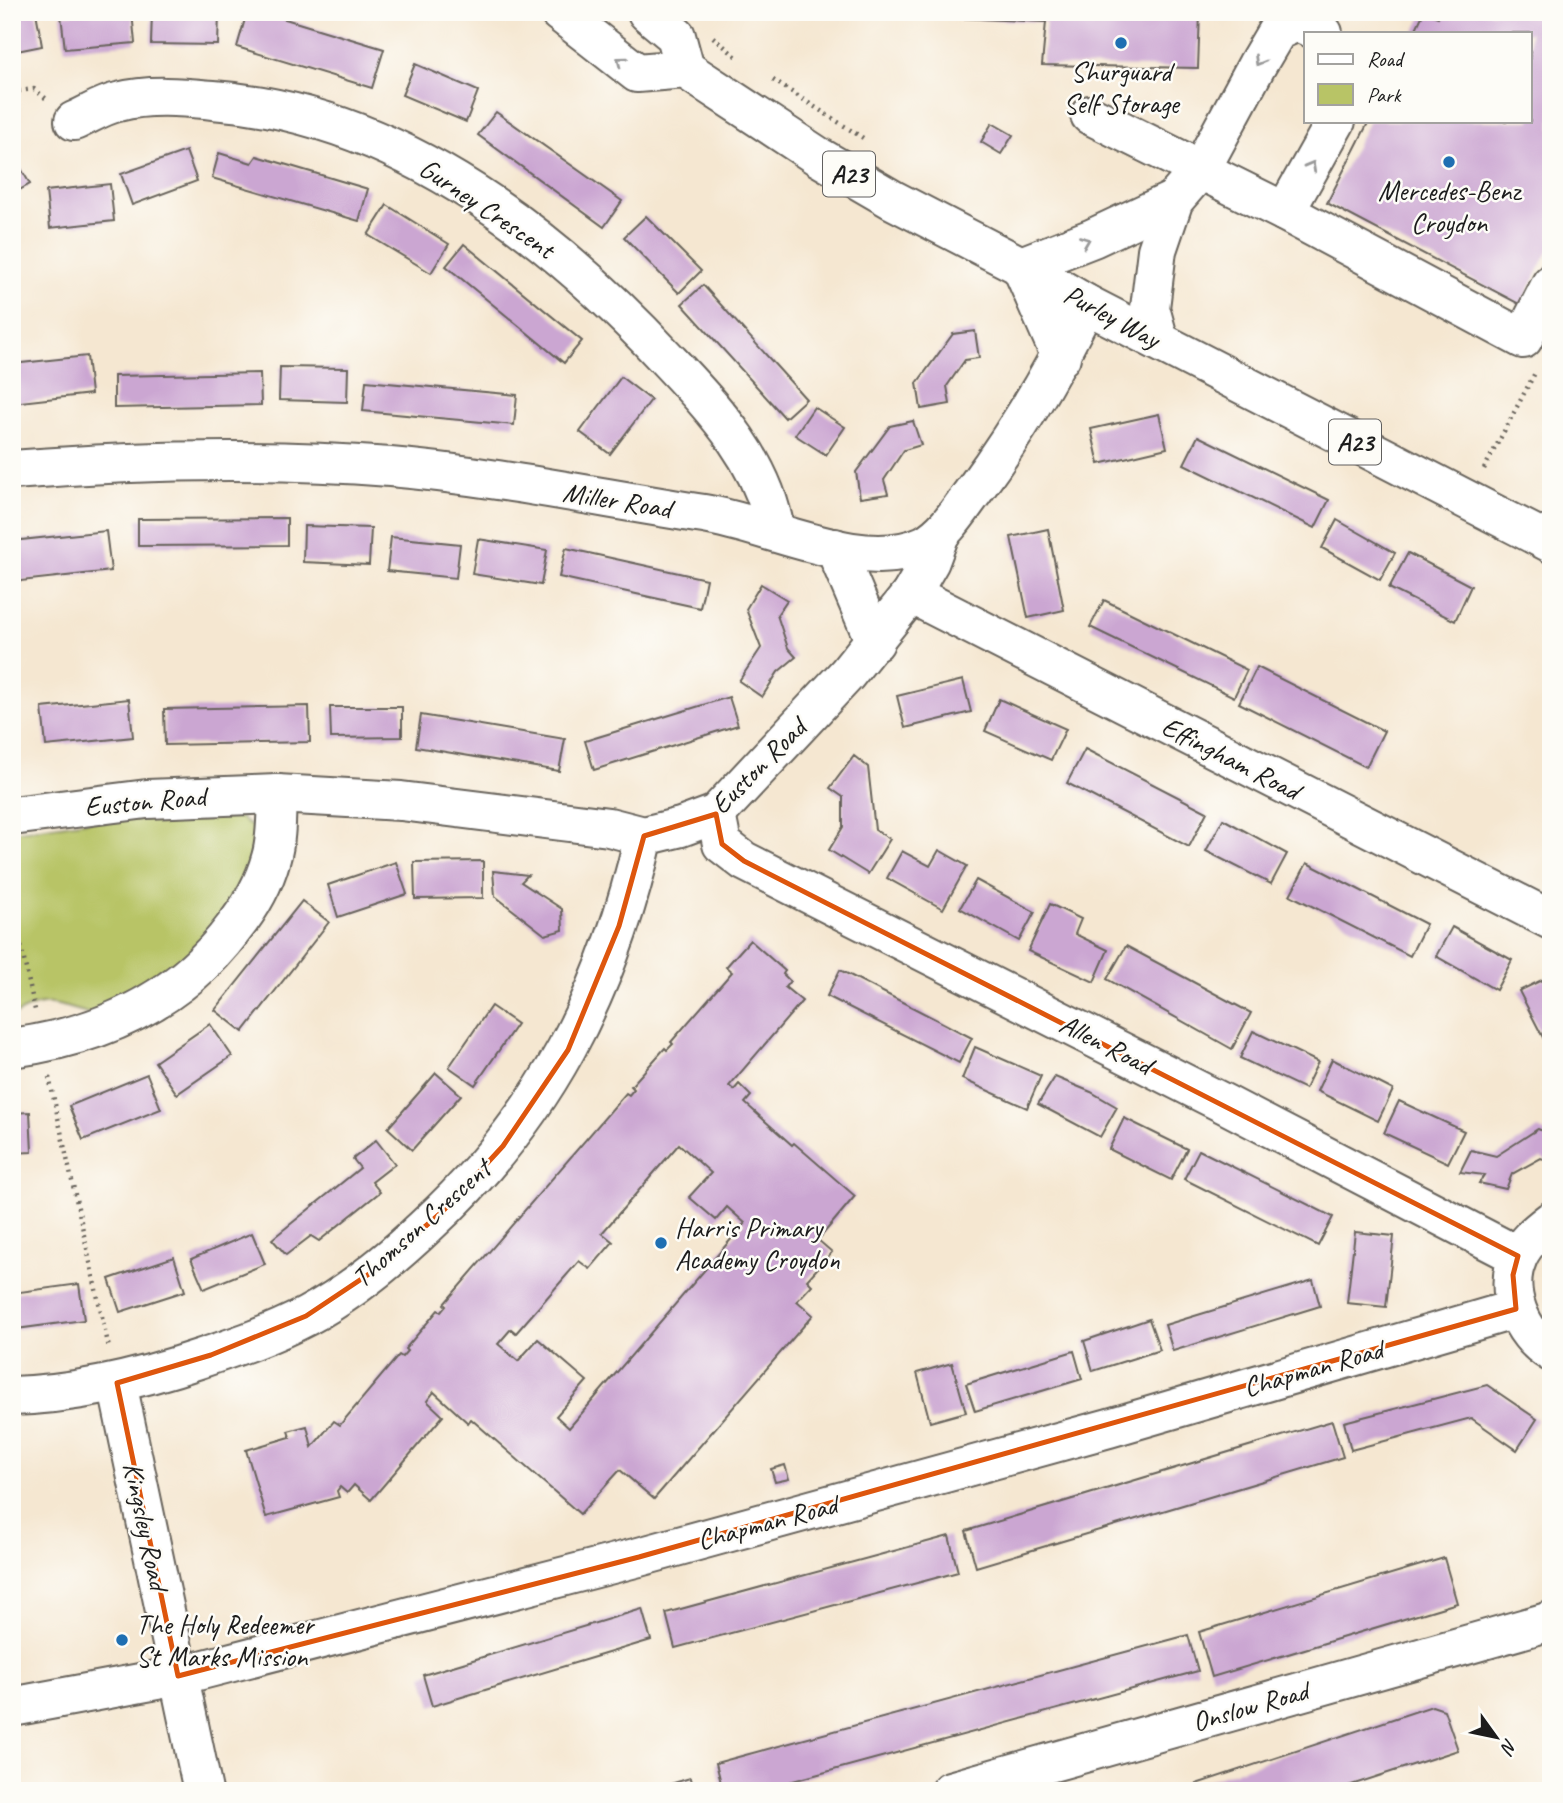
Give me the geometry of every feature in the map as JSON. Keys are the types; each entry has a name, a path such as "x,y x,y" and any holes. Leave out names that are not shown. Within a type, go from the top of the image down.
{"main road":[{"path":"559,12 637,73 685,69 676,36 648,12"},
{"path":"1158,341 1150,309 1157,250 1174,200 1201,169 1277,31 1297,22 1321,32"},
{"name":"Purley Way","path":"685,69 830,163 894,200 1021,266 1086,304 1551,543"},
{"name":"Gurney Crescent","path":"74,121 115,102 147,96 237,102 285,110 347,130 442,173 513,220 576,268 623,312 695,388 752,463 765,487 775,531"},
{"path":"1090,116 1285,212 1522,339 1551,284"},
{"path":"1285,212 1335,122"},
{"path":"1061,357 1021,266 1093,238 1174,200"},
{"name":"Miller Road","path":"12,470 143,462 320,463 391,467 439,472 709,515 835,548 869,554 891,554 922,546 940,534 1016,432 1061,357 1086,304"},
{"name":"Euston Road","path":"12,816 147,799 277,794 401,801 609,827 644,836 681,827 716,814 806,720 875,642 911,594 930,561 940,534"},
{"path":"835,548 875,642"},
{"name":"Effingham Road","path":"911,594 1551,920"},
{"path":"27,1046 100,1027 145,1007 181,983 207,960 240,921 265,875 275,844 277,794"},
{"name":"Allen Road","path":"716,814 722,844 744,861 1225,1104 1518,1256"},
{"name":"Thomson Crescent","path":"12,1396 67,1392 117,1383 211,1355 282,1328 314,1312 352,1288 392,1257 463,1192 517,1128 568,1049 581,1024 619,926 644,836"},
{"path":"1551,1221 1533,1234 1518,1256 1513,1275 1516,1309 1523,1326 1551,1352"},
{"name":"Chapman Road","path":"12,1707 178,1676 720,1535 1109,1428 1516,1309"},
{"name":"Kingsley Road","path":"117,1383 203,1791"},
{"name":"Onslow Road","path":"950,1791 1551,1621"}],"path":[{"path":"711,36 750,66"},
{"path":"762,73 873,144"},
{"path":"1468,500 1538,367"},
{"path":"12,905 27,1046 117,1383"}],"highlighted area":[{"path":"716,814 722,844 744,861 1518,1256 1513,1275 1516,1309 639,1557 178,1676 117,1383 211,1355 306,1316 375,1270 443,1211 503,1146 568,1050 619,926 644,836"}],"green space":[{"path":"235,814 255,829 260,846 224,917 162,980 91,1014 60,1005 42,1004 12,1017 12,832 100,819"}],"building":[{"path":"12,12 36,12 42,46 12,52"},
{"path":"132,12 135,43 65,49 61,15"},
{"path":"152,12 219,12 218,45 151,44"},
{"path":"247,12 262,12 384,49 372,88 237,47"},
{"name":"Shurguard Self Storage","path":"865,12 1200,12 1198,68 1042,65 1046,22"},
{"name":"Mercedes-Benz Croydon","path":"1424,12 1438,17 1441,12 1535,12 1551,20 1551,246 1521,305 1327,203 1368,122 1532,122 1532,32 1414,32"},
{"path":"415,64 478,91 466,122 402,95"},
{"path":"496,112 622,201 604,227 478,135"},
{"path":"992,123 1013,135 1001,154 981,142"},
{"path":"186,151 197,181 132,205 121,174"},
{"path":"12,153 30,184 12,194"},
{"path":"219,153 252,163 257,156 368,189 359,221 212,178"},
{"path":"110,184 114,221 50,228 46,191"},
{"path":"387,205 449,244 431,273 368,235"},
{"path":"646,216 701,271 679,293 624,237"},
{"path":"464,244 582,341 564,363 446,266"},
{"path":"703,285 806,399 785,418 682,304"},
{"path":"975,331 979,358 965,360 947,386 950,404 921,409 917,383 953,334"},
{"path":"87,356 91,394 12,403 12,364"},
{"path":"280,367 348,368 347,402 279,400"},
{"path":"260,373 261,405 114,408 114,376"},
{"path":"621,377 651,400 610,454 580,432"},
{"path":"366,381 517,395 514,425 363,411"},
{"path":"814,407 845,427 826,455 795,435"},
{"path":"1159,414 1167,448 1099,464 1091,429"},
{"path":"913,421 921,445 904,450 884,480 888,494 860,498 856,472 890,426"},
{"path":"1198,436 1329,500 1315,528 1184,464"},
{"path":"287,518 287,545 138,546 138,519"},
{"path":"1337,520 1395,553 1380,580 1322,548"},
{"path":"304,526 371,528 369,565 303,562"},
{"path":"1048,529 1064,610 1028,618 1011,537"},
{"path":"106,531 111,571 12,582 12,541"},
{"path":"391,537 460,544 456,578 387,571"},
{"path":"478,539 547,550 541,585 472,574"},
{"path":"566,548 706,579 700,608 559,577"},
{"path":"1408,553 1471,586 1455,621 1389,588"},
{"path":"761,584 787,600 777,615 788,648 796,657 778,672 762,697 739,681 761,648 746,609"},
{"path":"1104,600 1247,670 1234,697 1090,627"},
{"path":"1257,667 1384,731 1366,767 1239,703"},
{"path":"963,680 971,712 905,728 897,696"},
{"path":"729,697 738,725 594,770 585,741"},
{"path":"129,699 133,737 46,746 42,708"},
{"path":"999,699 1066,729 1051,760 985,731"},
{"path":"309,706 310,742 165,745 164,709"},
{"path":"330,707 402,707 402,737 331,738"},
{"path":"421,715 565,739 559,771 416,747"},
{"path":"1085,749 1207,812 1189,847 1067,783"},
{"path":"854,756 868,767 875,830 890,839 868,874 829,850 843,827 843,797 830,788"},
{"path":"1223,819 1287,854 1271,884 1206,851"},
{"path":"939,850 967,866 943,909 887,878 902,851 930,866"},
{"path":"483,861 483,898 415,899 414,862"},
{"path":"396,862 407,894 338,917 328,885"},
{"path":"1307,863 1426,924 1410,956 1290,895"},
{"path":"493,871 528,875 521,882 562,909 563,930 545,935 495,896"},
{"path":"976,880 1035,912 1019,941 960,908"},
{"path":"302,901 329,922 243,1032 215,1010"},
{"path":"1050,904 1081,919 1075,934 1108,950 1094,982 1028,951"},
{"path":"1452,927 1512,960 1496,990 1436,956"},
{"path":"750,940 785,971 783,974 790,981 785,987 802,1001 729,1086 734,1090 739,1084 751,1096 745,1103 855,1196 818,1240 832,1252 807,1280 812,1285 797,1301 813,1315 654,1499 620,1470 580,1514 471,1419 468,1423 434,1392 427,1401 443,1416 371,1500 354,1485 347,1493 340,1487 337,1491 339,1497 266,1517 246,1450 290,1437 288,1431 307,1426 312,1447 334,1421 340,1425 399,1355 402,1357 407,1351 405,1349 438,1310 441,1312 446,1306 444,1304 626,1093 629,1095 634,1089 631,1086 665,1048 667,1050 673,1044 671,1042 732,972 726,967","holes":["679,1144 711,1173 689,1197 716,1220 727,1207 745,1223 569,1428 556,1416 587,1381 538,1339 518,1361 498,1344 511,1329 516,1333 579,1261 590,1269 613,1242 602,1233"]},
{"path":"1126,946 1251,1013 1232,1049 1107,979"},
{"path":"840,970 972,1038 959,1063 827,996"},
{"path":"1548,977 1551,981 1551,1053 1519,991"},
{"path":"491,1006 517,1024 475,1085 449,1067"},
{"path":"210,1024 232,1056 177,1094 155,1062"},
{"path":"1253,1031 1318,1062 1305,1089 1240,1058"},
{"path":"975,1047 1041,1076 1027,1108 962,1079"},
{"path":"1332,1059 1393,1090 1378,1121 1317,1091"},
{"path":"436,1073 461,1095 412,1150 388,1128"},
{"path":"147,1074 161,1109 83,1140 69,1106"},
{"path":"1055,1077 1091,1092 1117,1107 1100,1137 1038,1104"},
{"path":"1399,1101 1464,1131 1448,1163 1384,1133"},
{"path":"30,1112 32,1152 12,1153 12,1113"},
{"path":"1124,1118 1187,1149 1171,1180 1109,1149"},
{"path":"1538,1129 1551,1135 1551,1162 1541,1158 1512,1174 1506,1189 1479,1183 1484,1175 1460,1172 1471,1150 1496,1156"},
{"path":"376,1140 395,1164 372,1182 380,1192 319,1241 311,1236 286,1255 272,1239 360,1168 353,1159"},
{"path":"1199,1150 1333,1217 1318,1246 1184,1179"},
{"path":"1355,1232 1394,1236 1386,1307 1347,1303"},
{"path":"252,1233 265,1264 204,1289 191,1259"},
{"path":"174,1257 185,1291 120,1312 109,1279"},
{"path":"1313,1280 1320,1306 1173,1351 1165,1325"},
{"path":"79,1284 84,1320 16,1329 12,1293"},
{"path":"1149,1319 1160,1350 1093,1371 1084,1341"},
{"path":"1074,1351 1082,1379 975,1411 966,1384"},
{"path":"952,1363 966,1412 930,1422 917,1373"},
{"path":"1487,1385 1537,1419 1517,1450 1471,1418 1351,1450 1344,1422"},
{"path":"1332,1421 1343,1457 976,1567 966,1531"},
{"path":"785,1465 789,1479 775,1482 771,1469"},
{"path":"949,1536 958,1572 675,1648 666,1613"},
{"path":"1444,1558 1457,1603 1212,1677 1199,1632"},
{"path":"642,1609 651,1640 432,1706 423,1675"},
{"path":"1188,1635 1198,1671 756,1791 723,1791 716,1763"},
{"path":"1432,1706 1444,1710 1458,1750 1333,1791 1175,1791"},
{"path":"690,1778 694,1791 651,1791 651,1790"}],"place":[{"name":"Shurguard Self Storage","path":"1121,43"},
{"name":"Mercedes-Benz Croydon","path":"1449,162"},
{"name":"Harris Primary Academy Croydon","path":"661,1243"},
{"name":"The Holy Redeemer St Marks Mission","path":"122,1640"}]}
